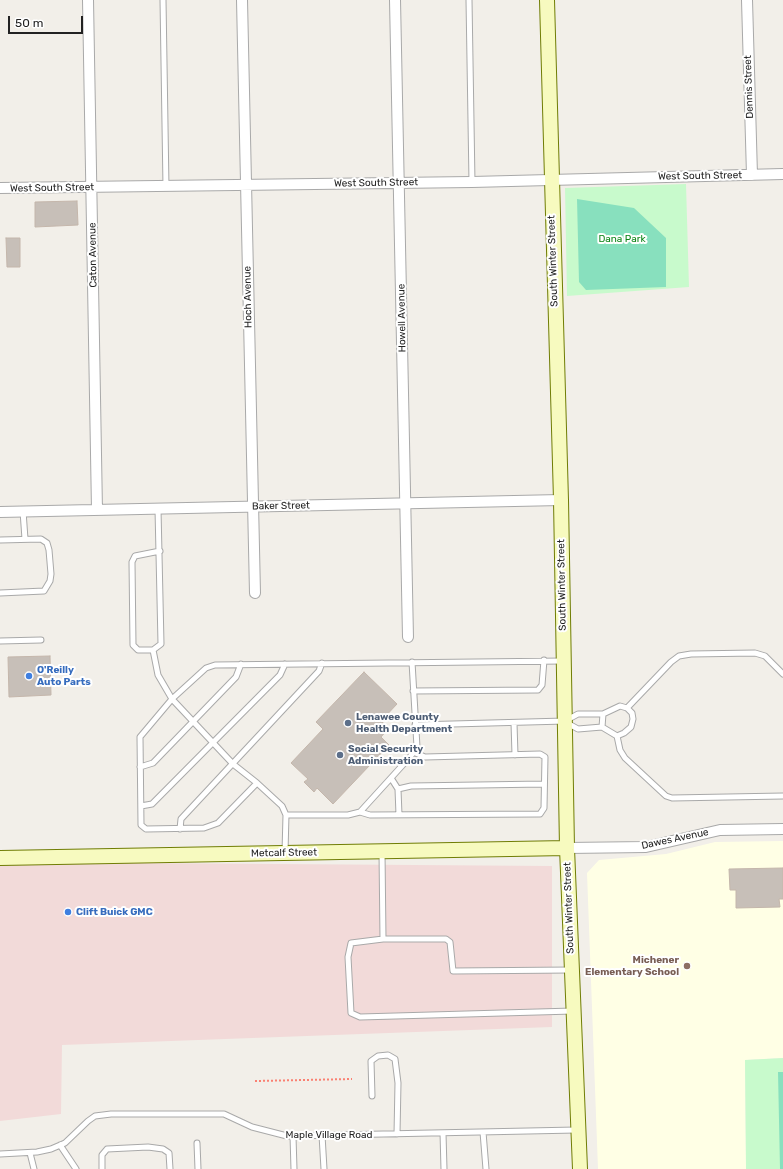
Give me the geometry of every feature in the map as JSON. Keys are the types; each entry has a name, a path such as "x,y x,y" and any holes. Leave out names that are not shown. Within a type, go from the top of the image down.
{"street":[{"name":"Caton Avenue","path":"88,0 97,510"},
{"name":"Hoch Avenue","path":"242,0 255,593"},
{"name":"Howell Avenue","path":"395,0 408,637"},
{"name":"South Winter Street","path":"547,0 561,500 567,848 580,1169"},
{"name":"Dennis Street","path":"747,0 752,175"},
{"name":"West South Street","path":"0,188 472,182 783,174"},
{"name":"Baker Street","path":"0,512 561,500"},
{"name":"Dawes Avenue","path":"567,848 646,847 720,830 783,829"},
{"name":"Metcalf Street","path":"0,858 567,848"}],"lane":[{"path":"163,0 166,187"},
{"path":"469,0 472,182"},
{"path":"158,509 160,552 161,644 153,650 138,650 133,645 132,562 135,556 160,552"},
{"path":"23,511 25,539"},
{"path":"0,540 41,539 46,543 49,550 50,581 44,591 0,594"},
{"path":"0,641 41,640"},
{"path":"153,650 158,675 172,699 233,764 257,782 282,806 286,815 285,853"},
{"path":"626,708 671,662 679,656 755,653 765,656 783,674"},
{"path":"413,691 538,690 542,685 544,660"},
{"path":"257,782 218,823 204,828 146,830 141,825 140,738 172,699 206,668 215,664 564,660"},
{"path":"360,812 417,747 412,662"},
{"path":"180,829 181,819 319,671 322,663"},
{"path":"140,766 153,763 236,677 241,664"},
{"path":"141,806 152,804 280,674 285,664"},
{"path":"415,725 565,721 578,714 603,714 620,706 626,708 632,713 631,727 624,734 617,736 602,727 578,729 565,721"},
{"path":"602,727 603,714"},
{"path":"514,723 514,754"},
{"path":"617,736 620,750 625,758 666,796 672,798 783,796"},
{"path":"286,815 348,815 360,812 370,815 540,814 544,808 545,757 540,754 425,756 413,752"},
{"path":"391,778 398,789 399,815"},
{"path":"398,789 411,786 544,784"},
{"path":"382,852 383,939"},
{"path":"571,970 453,971 450,942 446,940 383,939 351,943 348,956 351,1013 360,1017 573,1011"},
{"path":"372,1096 370,1061 378,1056 388,1055 395,1059 398,1083 397,1134"},
{"name":"Maple Village Road","path":"0,1154 30,1153 60,1146 69,1140 95,1116 111,1114 224,1114 264,1132 293,1136 578,1130"},
{"path":"483,1132 486,1169"},
{"path":"443,1133 444,1169"},
{"path":"293,1136 294,1169"},
{"path":"322,1136 324,1169"},
{"path":"197,1143 198,1169"},
{"path":"60,1146 76,1169"},
{"path":"102,1169 102,1155 107,1149 148,1148 163,1149 169,1153 170,1169"},
{"path":"30,1153 34,1169"}],"path":[{"path":"255,1081 352,1079"}],"shaded area":[{"name":"Michener Elementary School","path":"783,841 783,1058 745,1060 746,1169 598,1169 587,873 599,860 666,854 715,842"},
{"path":"0,862 552,866 552,1027 62,1045 61,1114 0,1121"}],"green space":[{"name":"Dana Park","path":"686,184 689,287 567,296 565,188"},
{"path":"577,199 634,208 666,238 666,287 586,290 579,282"},
{"path":"783,1058 783,1169 746,1169 745,1060"},
{"path":"778,1072 783,1072 783,1169 780,1169"}],"building":[{"path":"77,201 78,225 35,227 35,202"},
{"path":"6,238 20,238 20,267 7,267"},
{"name":"O'Reilly Auto Parts","path":"50,656 51,695 9,697 8,657"},
{"path":"364,672 397,704 381,721 389,728 381,737 389,745 333,804 317,788 314,792 304,782 308,779 291,763 323,729 316,722"},
{"path":"783,868 783,899 779,899 780,907 736,908 736,890 730,890 729,869"}],"place":[{"name":"O'Reilly Auto Parts","path":"29,676"},
{"name":"Lenawee County Health Department","path":"348,723"},
{"name":"Social Security Administration","path":"340,755"},
{"name":"Clift Buick GMC","path":"68,912"},
{"name":"Michener Elementary School","path":"687,966"}]}
